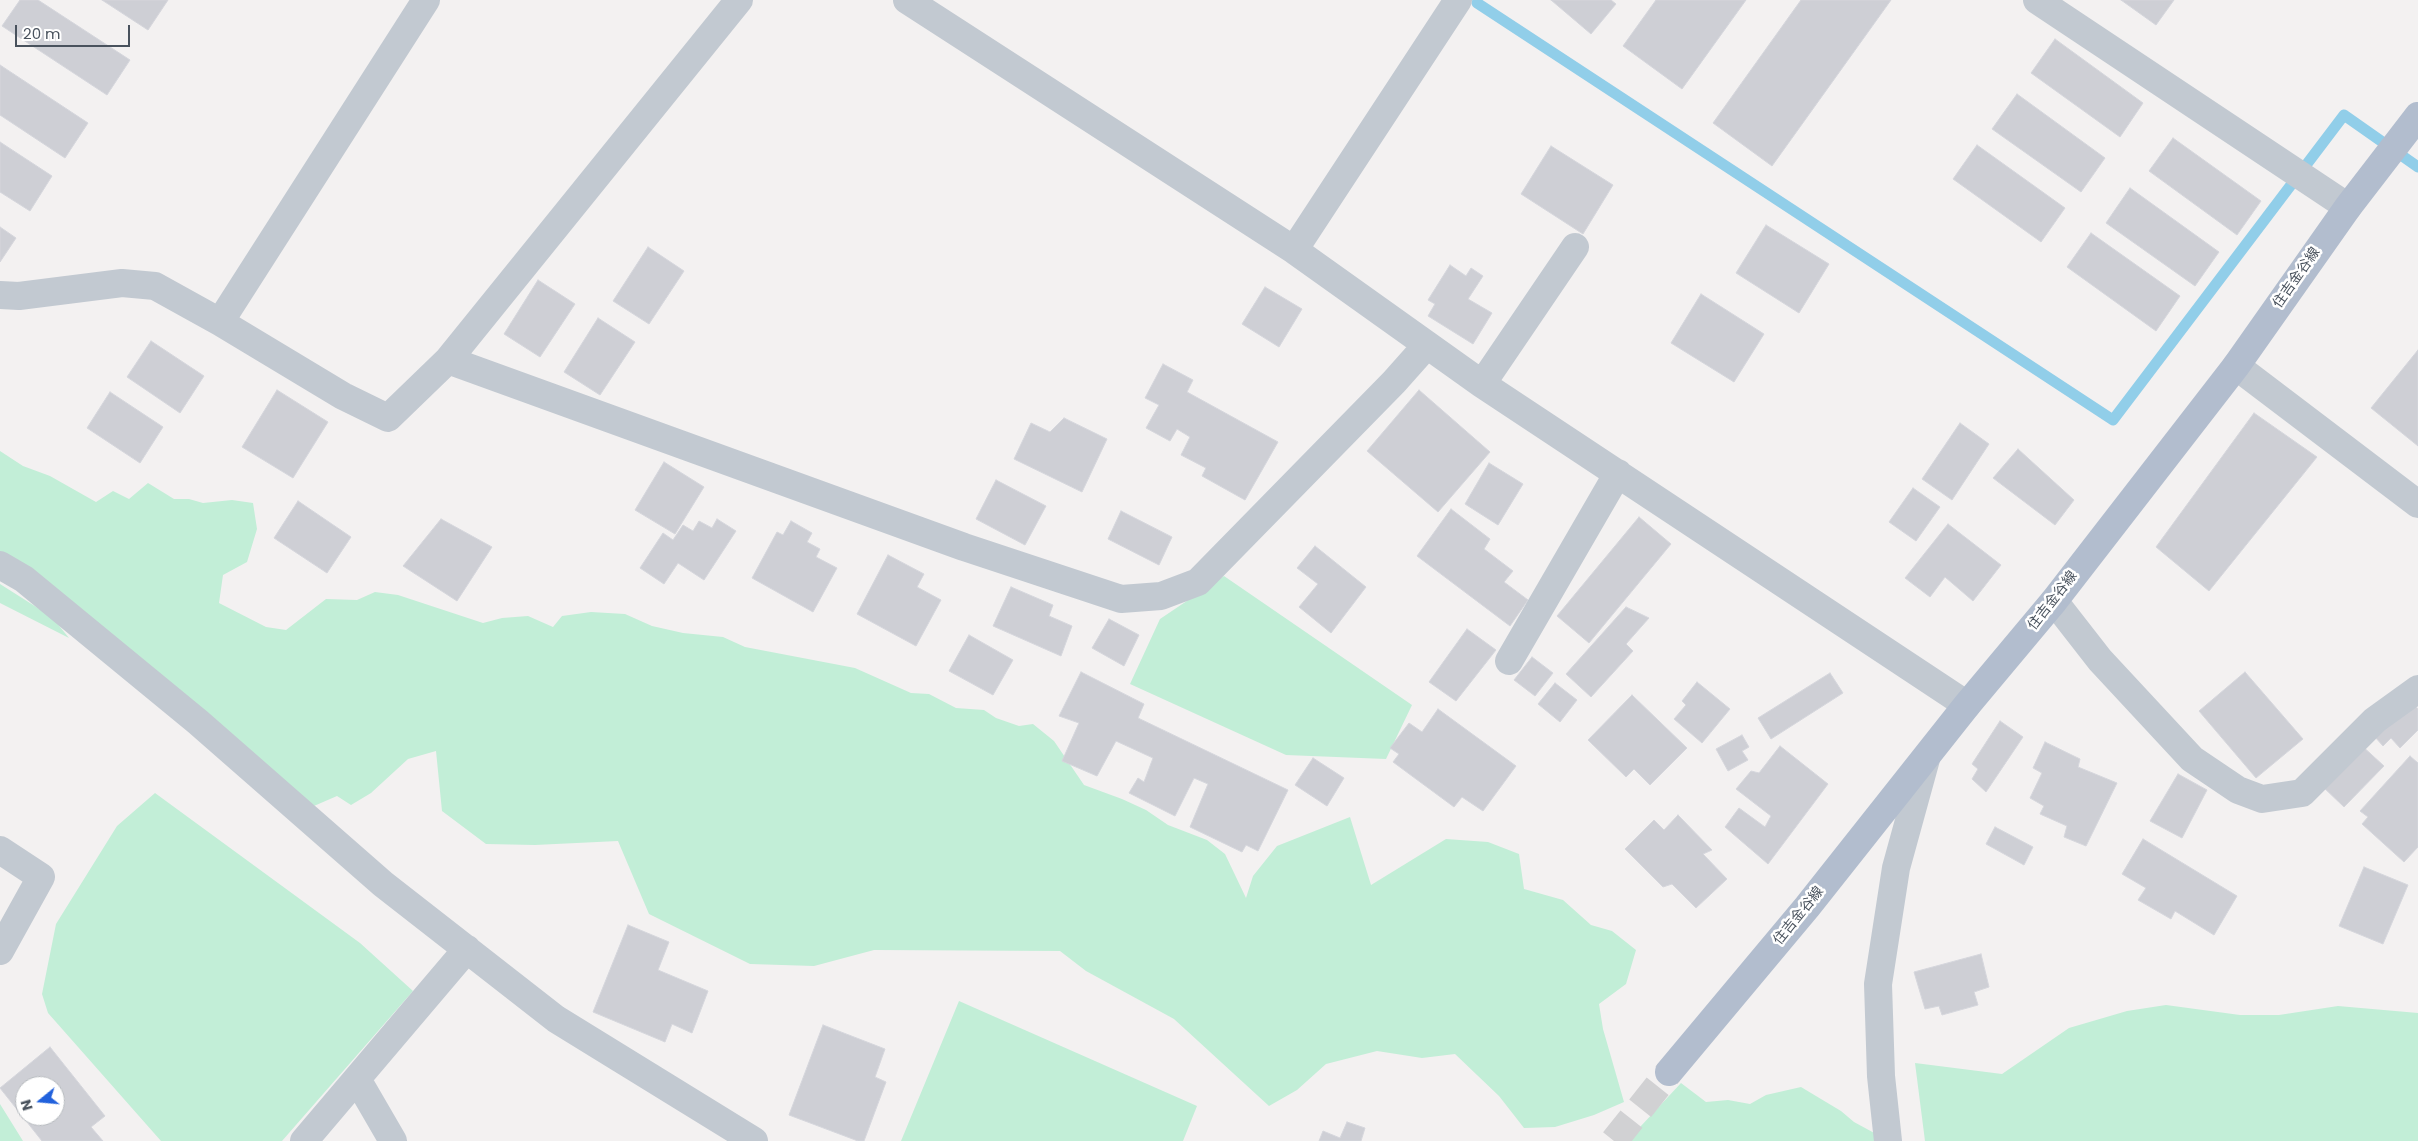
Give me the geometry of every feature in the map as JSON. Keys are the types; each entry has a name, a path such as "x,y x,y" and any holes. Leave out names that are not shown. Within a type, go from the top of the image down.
{"main road":[{"name":"住吉金谷線","path":"1669,1072 1807,907 1967,705 2054,600 2236,366 2348,207 2381,164 2414,128"}],"street":[{"path":"220,322 426,0"},
{"path":"0,295 19,296 122,283 155,286 220,322 343,396 388,418 448,360 739,0"},
{"path":"907,0 1294,250 1426,346 1482,384 1967,705"},
{"path":"1294,250 1458,0"},
{"path":"2037,0 2348,207"},
{"path":"1482,384 1574,247"},
{"path":"448,360 964,547 1121,600 1161,596 1198,582 1236,546 1426,346"},
{"path":"2236,366 2418,504"},
{"path":"1509,661 1618,473"},
{"path":"0,566 24,579 229,748 383,884 556,1019 750,1140"},
{"path":"2054,600 2100,660 2192,759 2238,790 2262,799 2302,793 2375,720 2418,689"},
{"path":"1888,1141 1881,1076 1878,984 1896,868 1926,759"},
{"path":"0,850 41,877 0,951"},
{"path":"304,1141 466,949"},
{"path":"357,1079 393,1141"}],"green space":[{"path":"0,451 23,466 50,476 96,502 113,491 129,499 148,483 174,499 189,499 203,503 232,500 253,503 257,529 247,562 223,575 219,603 266,627 286,630 326,599 357,600 375,592 398,595 483,623 502,618 528,616 553,627 562,616 591,612 625,614 652,626 683,633 723,637 745,647 855,668 911,693 929,694 956,708 984,710 996,718 1019,726 1033,724 1054,741 1084,785 1146,810 1168,825 1207,840 1225,854 1246,898 1253,876 1277,846 1350,817 1371,885 1446,839 1488,842 1519,854 1524,889 1563,900 1591,925 1612,931 1636,950 1626,984 1599,1004 1603,1029 1624,1102 1594,1115 1555,1127 1524,1128 1499,1096 1455,1054 1422,1058 1377,1051 1326,1064 1297,1090 1269,1106 1174,1019 1086,971 1060,951 874,950 814,966 750,964 649,914 618,841 535,845 486,844 442,811 436,751 408,759 371,793 351,805 337,796 307,809 0,563"},
{"path":"1224,576 1412,705 1386,759 1286,755 1130,684 1160,619"},
{"path":"0,584 52,617 69,638 0,603"},
{"path":"155,793 360,943 413,991 282,1141 161,1141 48,1013 42,994 56,924 117,826"},
{"path":"959,1001 1197,1106 1183,1141 901,1141"},
{"path":"2166,1005 2240,1015 2279,1015 2338,1006 2418,1013 2418,1141 1925,1141 1915,1063 2002,1074 2069,1028 2127,1011"},
{"path":"1681,1083 1706,1102 1728,1100 1750,1104 1766,1095 1801,1087 1841,1111 1854,1122 1889,1141 1627,1141"},
{"path":"0,1104 23,1141 0,1141"}],"building":[{"path":"20,0 38,0 130,60 107,95 2,26"},
{"path":"102,0 168,0 148,30"},
{"path":"1551,0 1611,0 1616,4 1591,34"},
{"path":"1656,0 1746,0 1682,89 1623,46"},
{"path":"1801,0 1891,0 1772,166 1713,123"},
{"path":"2121,0 2174,0 2156,25"},
{"path":"2055,39 2143,103 2120,137 2031,73"},
{"path":"0,65 88,123 65,158 0,115"},
{"path":"2017,94 2105,158 2081,192 1992,129"},
{"path":"2173,138 2261,201 2237,235 2149,171"},
{"path":"0,142 52,176 30,211 0,192"},
{"path":"1977,145 2065,208 2041,242 1953,179"},
{"path":"1551,146 1613,185 1583,234 1521,194"},
{"path":"2130,188 2219,252 2195,286 2106,223"},
{"path":"1766,225 1829,264 1799,313 1736,273"},
{"path":"0,227 16,238 0,262"},
{"path":"2091,233 2180,296 2156,331 2067,267"},
{"path":"648,247 684,271 649,324 613,301"},
{"path":"1450,265 1466,276 1471,268 1483,276 1468,299 1492,313 1473,344 1428,316 1435,304 1428,300"},
{"path":"538,280 575,304 540,357 504,334"},
{"path":"1265,287 1302,309 1279,347 1242,324"},
{"path":"1701,294 1764,334 1734,382 1671,343"},
{"path":"598,318 635,342 600,395 564,372"},
{"path":"151,341 204,376 180,413 127,377"},
{"path":"2418,350 2418,446 2371,408"},
{"path":"1163,364 1193,380 1187,392 1278,442 1245,500 1202,476 1206,468 1181,455 1190,437 1177,429 1170,441 1146,428 1159,405 1145,398"},
{"path":"277,390 328,422 293,478 242,447"},
{"path":"1419,390 1490,452 1438,512 1367,451"},
{"path":"110,392 163,427 140,463 87,428"},
{"path":"2254,413 2317,457 2209,591 2156,547"},
{"path":"1064,418 1107,439 1082,492 1014,459 1031,423 1050,432"},
{"path":"1960,423 1989,444 1952,500 1922,479"},
{"path":"2018,449 2074,500 2055,525 1993,478"},
{"path":"664,462 704,487 675,534 635,510"},
{"path":"1489,463 1523,484 1498,525 1465,504"},
{"path":"996,480 1046,506 1025,545 976,519"},
{"path":"1913,488 1940,507 1916,541 1889,522"},
{"path":"298,501 351,537 327,573 274,538"},
{"path":"1451,509 1490,539 1484,549 1513,571 1504,582 1528,600 1510,626 1417,556"},
{"path":"1121,511 1172,537 1159,565 1108,539"},
{"path":"1639,517 1671,544 1589,643 1557,616"},
{"path":"441,519 492,547 457,601 403,566"},
{"path":"717,519 736,531 704,580 678,563 664,584 640,568 663,533 673,540 683,525 693,531 699,521 712,528"},
{"path":"791,521 812,533 807,542 820,549 816,557 837,568 813,612 752,578 777,532 783,535"},
{"path":"1948,524 2001,565 1973,601 1945,577 1930,597 1905,578"},
{"path":"1315,546 1366,587 1331,633 1299,607 1318,584 1297,568"},
{"path":"888,555 924,574 917,587 941,600 916,646 857,614"},
{"path":"1011,587 1053,605 1049,616 1072,626 1061,656 993,626"},
{"path":"1626,607 1649,618 1626,644 1633,651 1591,697 1566,674"},
{"path":"1109,619 1139,635 1124,666 1092,648"},
{"path":"1467,629 1496,650 1456,701 1429,682"},
{"path":"969,635 1013,660 993,695 949,671"},
{"path":"1532,657 1553,673 1535,696 1514,680"},
{"path":"1081,672 1144,704 1138,718 1288,790 1258,851 1246,845 1242,852 1190,827 1208,784 1194,778 1175,816 1129,793 1138,778 1144,782 1153,758 1116,741 1097,776 1062,761 1079,723 1059,716"},
{"path":"2245,672 2303,739 2256,778 2199,711"},
{"path":"1830,673 1843,693 1771,739 1758,718"},
{"path":"1697,682 1730,709 1702,743 1674,719 1686,705 1682,701"},
{"path":"1555,683 1577,700 1560,722 1538,704"},
{"path":"1632,695 1687,748 1650,785 1634,769 1626,777 1588,740"},
{"path":"2412,702 2418,709 2418,730 2400,748 2391,738 2383,746 2375,737"},
{"path":"1438,709 1516,766 1483,811 1462,797 1454,807 1393,762 1399,754 1390,748 1409,723 1422,732"},
{"path":"2000,721 2023,737 1986,792 1972,779 1978,769 1972,764"},
{"path":"1742,735 1749,747 1742,751 1748,760 1728,771 1716,749"},
{"path":"2045,742 2080,759 2078,767 2117,783 2086,846 2064,837 2067,826 2040,814 2044,806 2030,798 2042,773 2033,768"},
{"path":"2360,744 2384,766 2344,807 2321,785"},
{"path":"1780,746 1828,784 1768,864 1725,827 1739,808 1765,827 1771,816 1736,789 1751,771 1759,773"},
{"path":"2410,756 2418,763 2418,847 2404,862 2362,824 2368,817 2360,811"},
{"path":"1313,758 1344,778 1327,806 1295,785"},
{"path":"2178,774 2207,790 2182,838 2150,821"},
{"path":"1678,815 1712,850 1703,854 1727,879 1696,908 1672,884 1663,887 1625,849 1654,820 1664,830"},
{"path":"1995,827 2033,847 2024,865 1986,844"},
{"path":"2143,839 2237,896 2214,935 2175,911 2171,919 2138,900 2146,888 2122,874"},
{"path":"2364,867 2408,885 2383,944 2339,926"},
{"path":"628,925 669,942 658,970 708,991 692,1033 672,1024 665,1042 593,1012"},
{"path":"1981,954 1989,987 1974,992 1978,1005 1942,1015 1939,1006 1925,1009 1914,972"},
{"path":"823,1025 885,1049 875,1077 886,1082 864,1141 858,1141 789,1115"},
{"path":"50,1047 105,1116 91,1127 103,1141 42,1141 30,1126 65,1126 65,1076 15,1076 15,1107 0,1088"},
{"path":"1347,1122 1365,1128 1361,1141 1319,1141 1323,1131 1340,1138"}],"waterway":[{"path":"1477,3 2113,420 2344,115 2418,167"}],"tunnel":[{"path":"1614,1141 1669,1072"}]}
